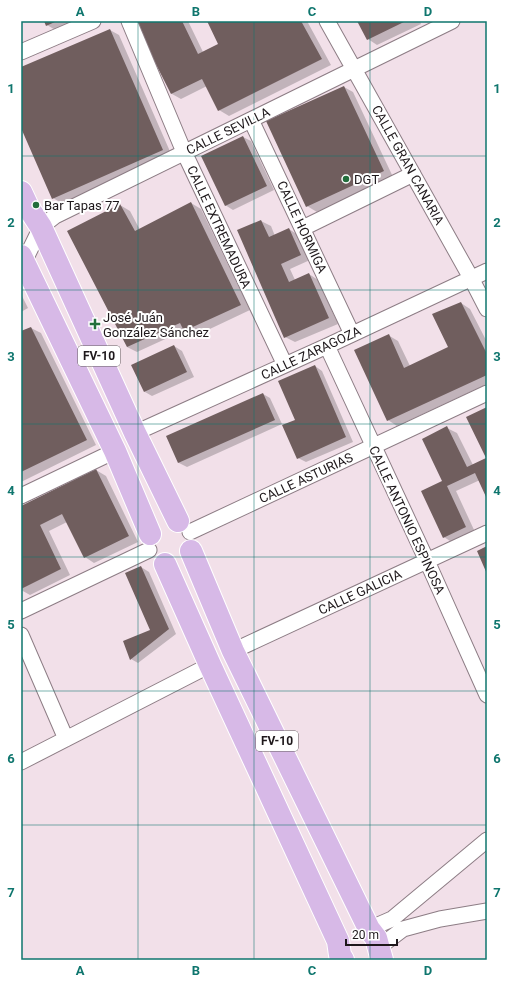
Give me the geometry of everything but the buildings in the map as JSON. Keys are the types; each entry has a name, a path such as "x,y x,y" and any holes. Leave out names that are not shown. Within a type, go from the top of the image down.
{"main road":[{"name":"FV-10","path":"28,212 135,434 186,535 233,651 376,949"},
{"name":"FV-10","path":"22,259 115,451 155,549 210,665 340,951"},
{"path":"167,520 186,535 185,559 175,564 155,549 156,524 167,520"},
{"name":"FV-10","path":"340,951 344,931 354,926 376,949"}],"street":[{"path":"21,52 93,21"},
{"name":"CALLE EXTREMADURA","path":"129,21 184,152 285,366"},
{"name":"CALLE GRAN CANARIA","path":"327,21 487,309"},
{"name":"CALLE SEVILLA","path":"22,259 28,212 55,216 452,21"},
{"name":"CALLE HORMIGA","path":"251,120 352,334"},
{"path":"303,228 413,174"},
{"name":"CALLE ZARAGOZA","path":"135,434 285,366 487,271"},
{"name":"CALLE ANTONIO ESPINOSA","path":"327,346 427,561 483,675 487,695"},
{"name":"CALLE ASTURIAS","path":"186,535 487,393"},
{"path":"21,496 115,451"},
{"name":"CALLE GALICIA","path":"233,651 487,533"},
{"path":"21,611 155,549"},
{"path":"21,636 66,739"},
{"path":"21,762 210,665"},
{"path":"376,949 392,919 487,840"},
{"path":"376,949 403,929 440,919 487,911"}],"place":[{"name":"DGT","path":"346,179"},
{"name":"Bar Tapas 77","path":"36,205"},
{"name":"José Juán González Sánchez","path":"95,324"}]}
